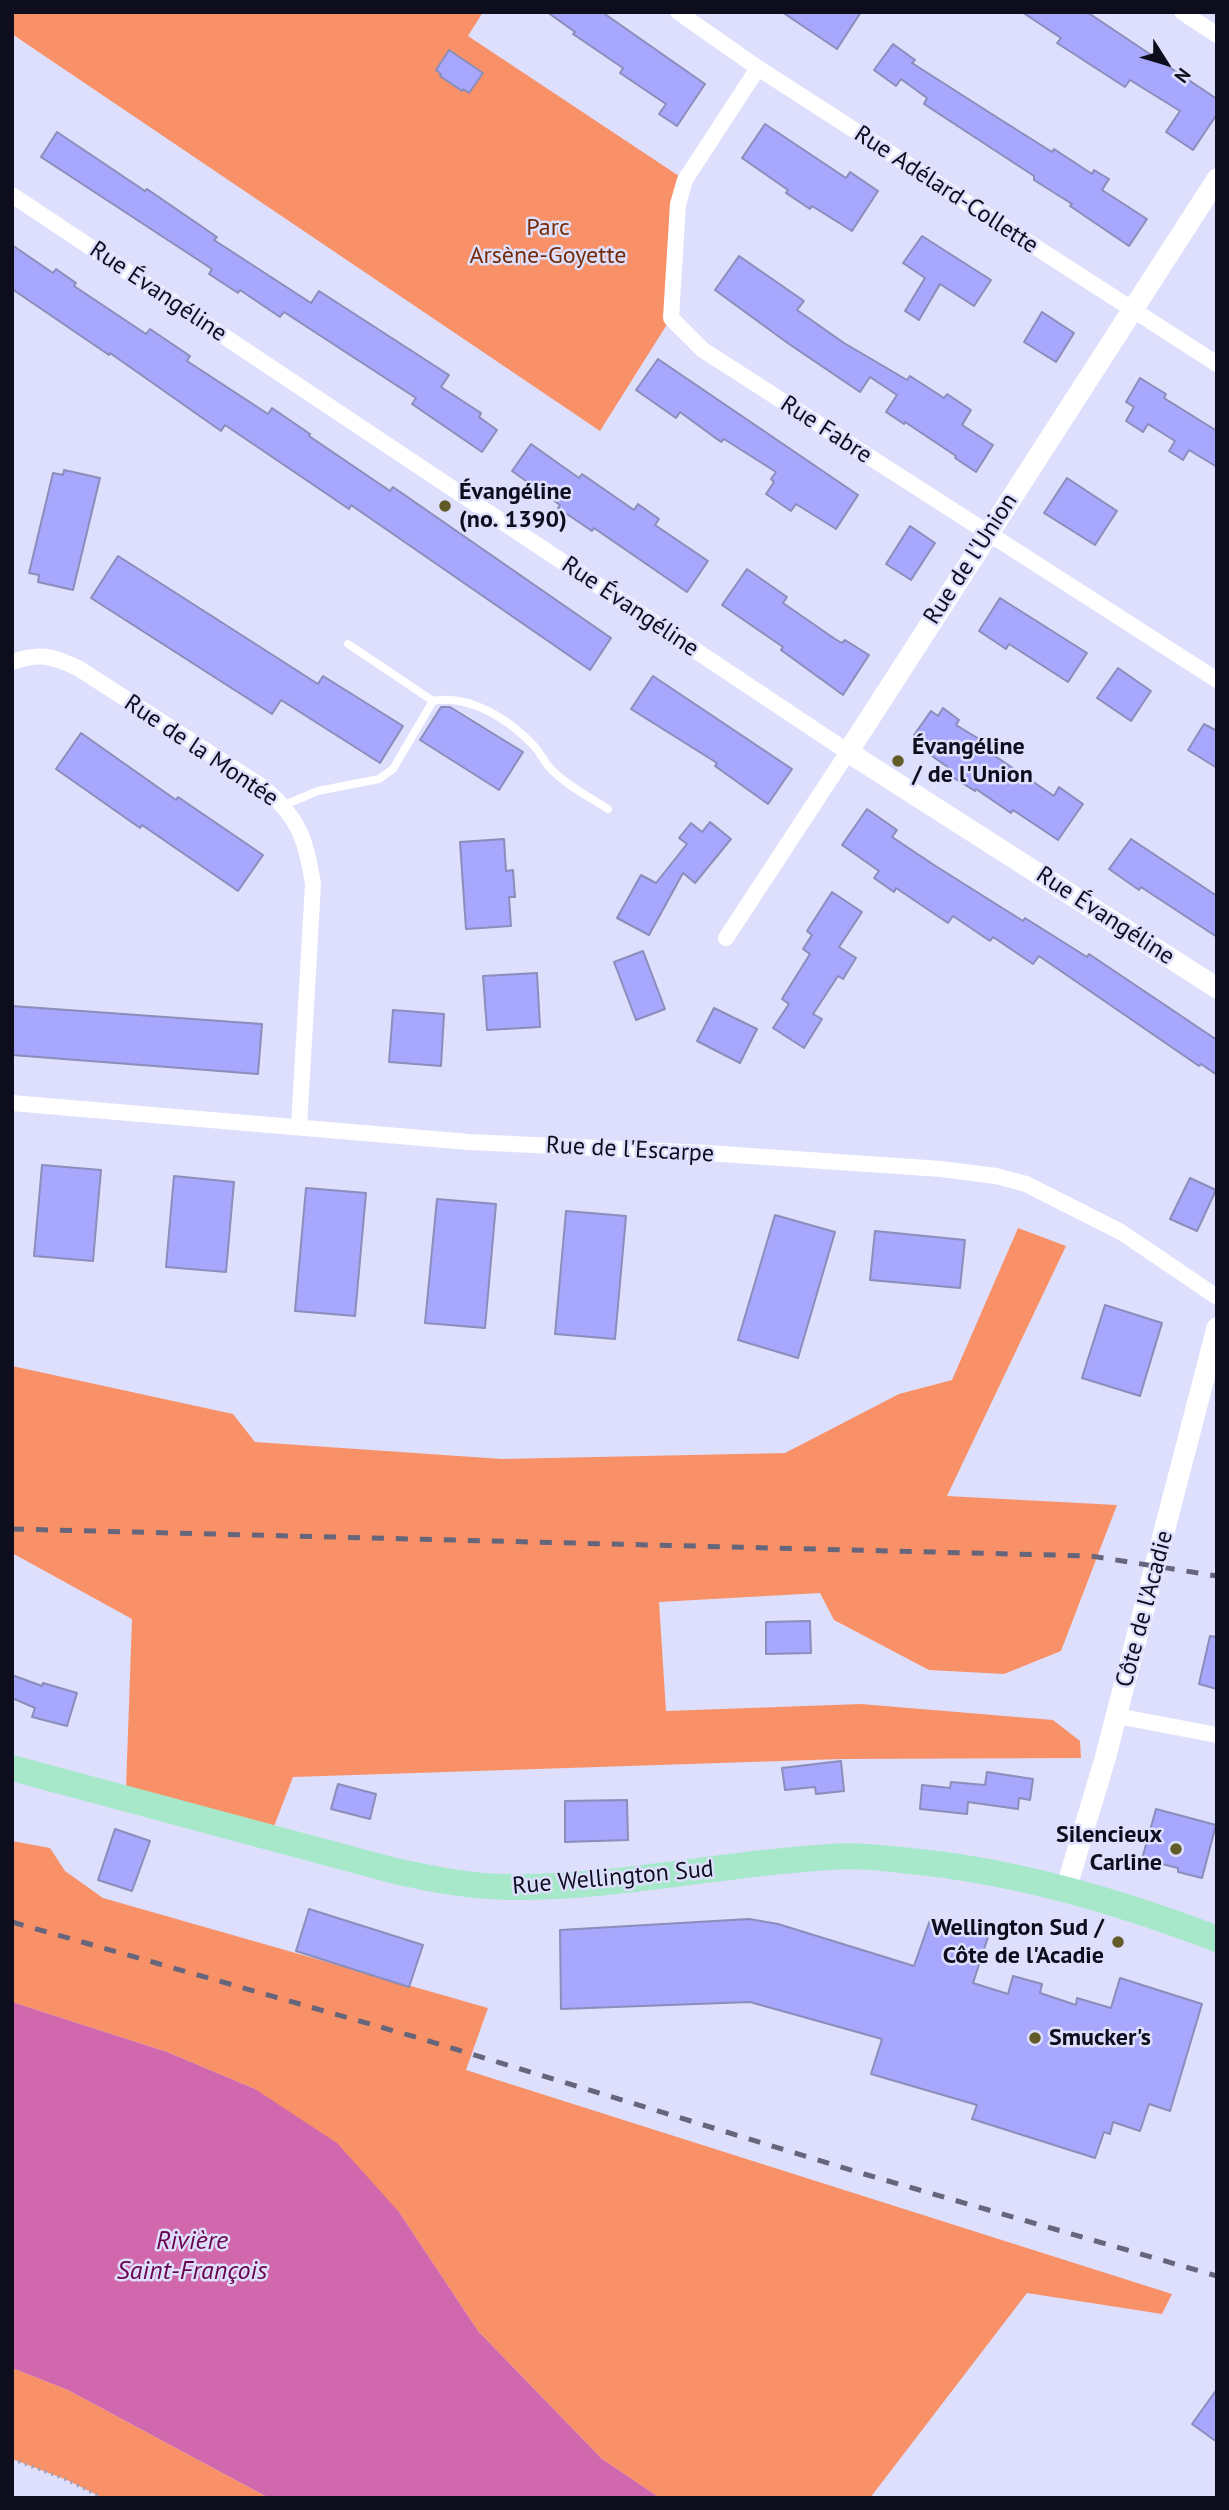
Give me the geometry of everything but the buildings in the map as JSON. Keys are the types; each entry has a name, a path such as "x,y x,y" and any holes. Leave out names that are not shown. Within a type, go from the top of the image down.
{"main road":[{"name":"Rue Wellington Sud","path":"12,1768 394,1871 468,1884 508,1887 563,1886 764,1863 867,1857 983,1870 1066,1889 1128,1907 1217,1939"}],"street":[{"name":"Rue Adélard-Collette","path":"678,12 758,68 1217,364"},
{"path":"1182,12 1217,35"},
{"name":"Rue Fabre","path":"758,68 685,180 678,204 671,318 703,350 1217,680"},
{"name":"Rue de l'Union","path":"726,938 1217,179"},
{"name":"Rue Évangéline","path":"12,195 848,752 1217,988"},
{"name":"Rue de la Montée","path":"12,662 37,654 78,668 264,788 284,805 300,830 309,858 313,884 299,1127"},
{"name":"Rue de l'Escarpe","path":"12,1103 469,1142 707,1153 913,1167 996,1176 1026,1184 1121,1232 1217,1297"},
{"name":"Côte de l'Acadie","path":"1066,1889 1117,1716 1217,1328"},
{"path":"1117,1716 1217,1735"}],"lane":[{"path":"348,644 433,701 465,701 500,718 535,746 551,770 608,809"},
{"path":"284,805 318,791 379,779 393,769 433,701"}],"path":[{"path":"12,2459 67,2480 103,2498"}],"green space":[{"name":"Parc Arsène-Goyette","path":"12,12 483,12 468,36 685,180 671,318 600,431 12,34"},
{"path":"1018,1228 1066,1246 947,1496 1117,1505 1061,1651 1004,1674 929,1670 834,1620 820,1593 659,1602 666,1711 861,1704 1053,1720 1080,1741 1081,1758 842,1759 293,1777 273,1829 126,1789 132,1619 12,1553 12,1366 233,1414 255,1442 502,1459 785,1453 899,1394 952,1380"},
{"path":"12,1841 50,1848 65,1871 103,1898 488,2008 466,2070 1172,2294 1162,2314 1027,2293 870,2498 660,2498 602,2459 478,2331 399,2212 255,2089 167,2052 12,2002"},
{"path":"12,2368 68,2390 269,2498 103,2498 67,2480 15,2460 12,2462"}],"water":[{"name":"Rivière Saint-François","path":"12,2002 167,2052 255,2089 337,2143 399,2212 478,2331 602,2459 660,2498 269,2498 68,2390 12,2368"}],"railway":[{"path":"12,1529 1091,1556 1217,1576"},
{"path":"12,1922 419,2038 864,2174 1217,2276"}],"place":[{"name":"Évangéline (no. 1390)","path":"445,506"},
{"name":"Évangéline / de l'Union","path":"898,761"},
{"name":"Silencieux Carline","path":"1176,1849"},
{"name":"Wellington Sud / Côte de l'Acadie","path":"1118,1942"},
{"name":"Smucker's","path":"1035,2038"}]}
